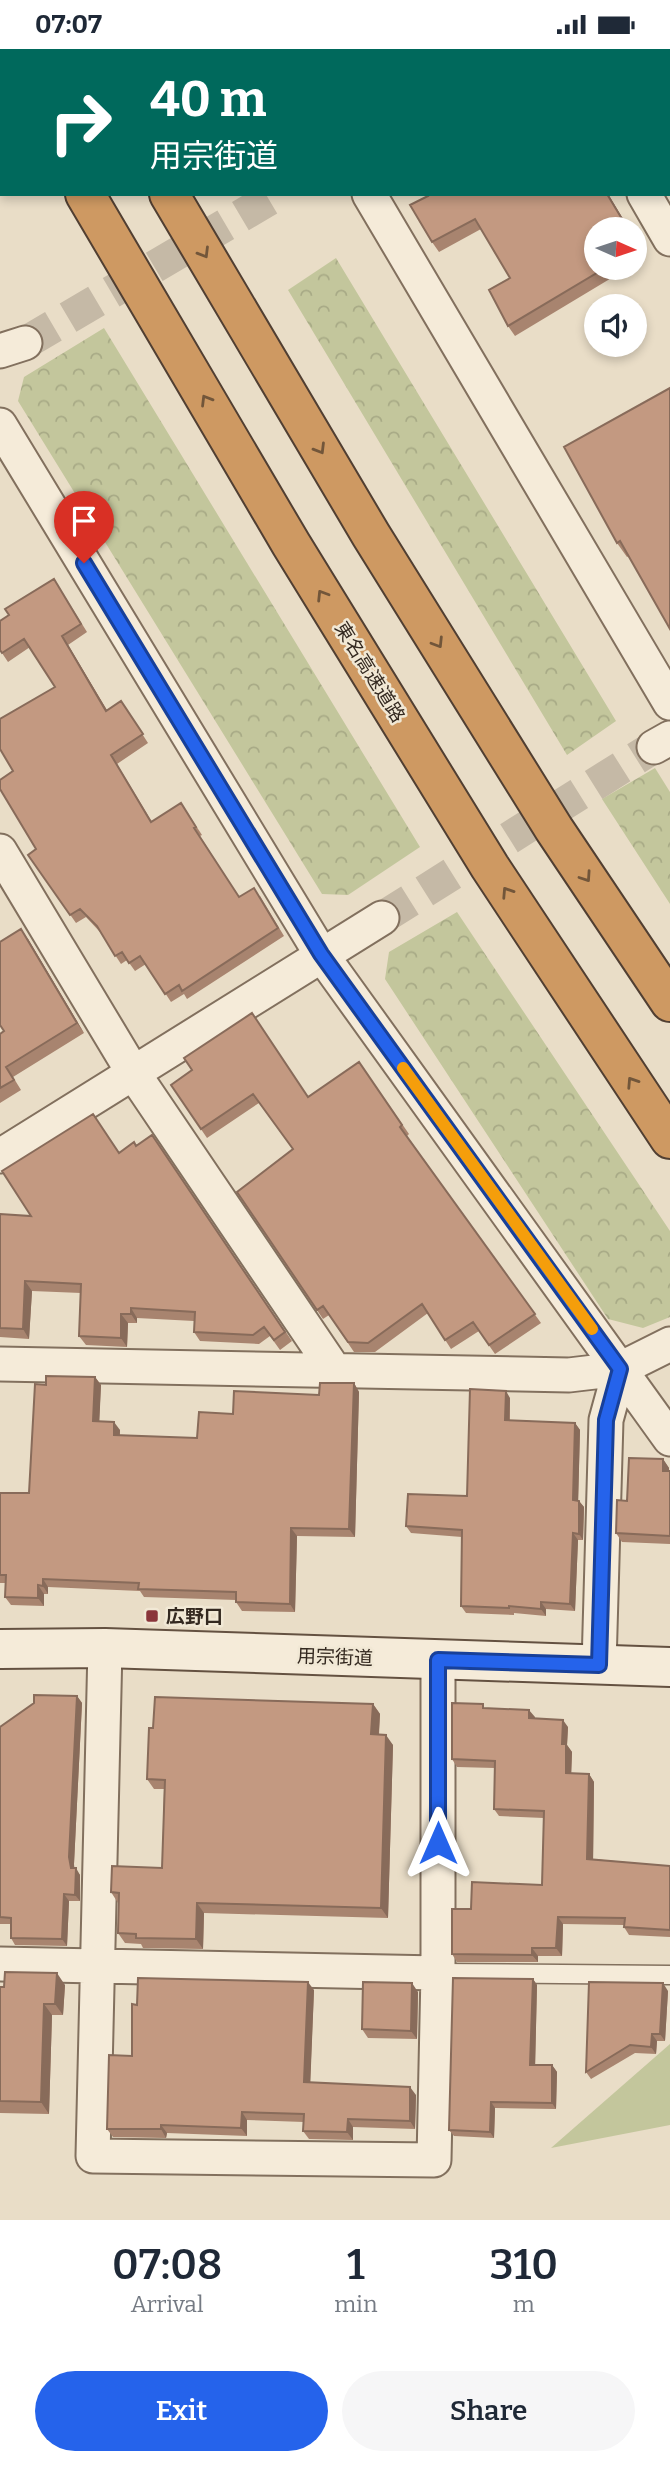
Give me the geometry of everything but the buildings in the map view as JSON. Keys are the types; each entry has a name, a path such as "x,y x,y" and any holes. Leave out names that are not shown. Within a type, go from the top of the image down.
{"highway":[{"name":"東名高速道路","path":"86,196 290,544 469,832 670,1139"},
{"path":"170,196 371,535 554,829 670,1002"}],"street":[{"path":"370,196 670,703"},
{"path":"645,196 670,239"},
{"path":"0,425 321,954 670,1439"},
{"path":"0,851 134,1074 335,1371"},
{"path":"0,1156 382,918"},
{"path":"0,1364 569,1375 620,1369 670,1344"},
{"path":"599,1665 606,1420 620,1369"},
{"path":"106,1648 93,2156 434,2160 438,1973 438,1660"},
{"name":"用宗街道","path":"0,1649 106,1648 670,1667"},
{"path":"0,1964 438,1973"}],"lane":[{"path":"438,1973 670,1975"}],"green space":[{"path":"336,258 616,721 567,755 288,290"},
{"path":"104,328 420,847 348,895 322,894 18,401 24,377"},
{"path":"655,768 670,792 670,904 602,799"},
{"path":"457,912 670,1231 670,1317 643,1328 608,1319 385,979 389,952"},
{"path":"670,2044 670,2125 551,2148"}],"tunnel":[{"path":"25,343 275,196"},
{"path":"382,918 654,747"}],"slow traffic":[{"path":"403,1068 592,1329"}],"place":[{"name":"広野口","path":"152,1616"}],"route":[{"path":"84,563 321,954 620,1369 606,1420 599,1665 438,1660 438,1843"}]}
